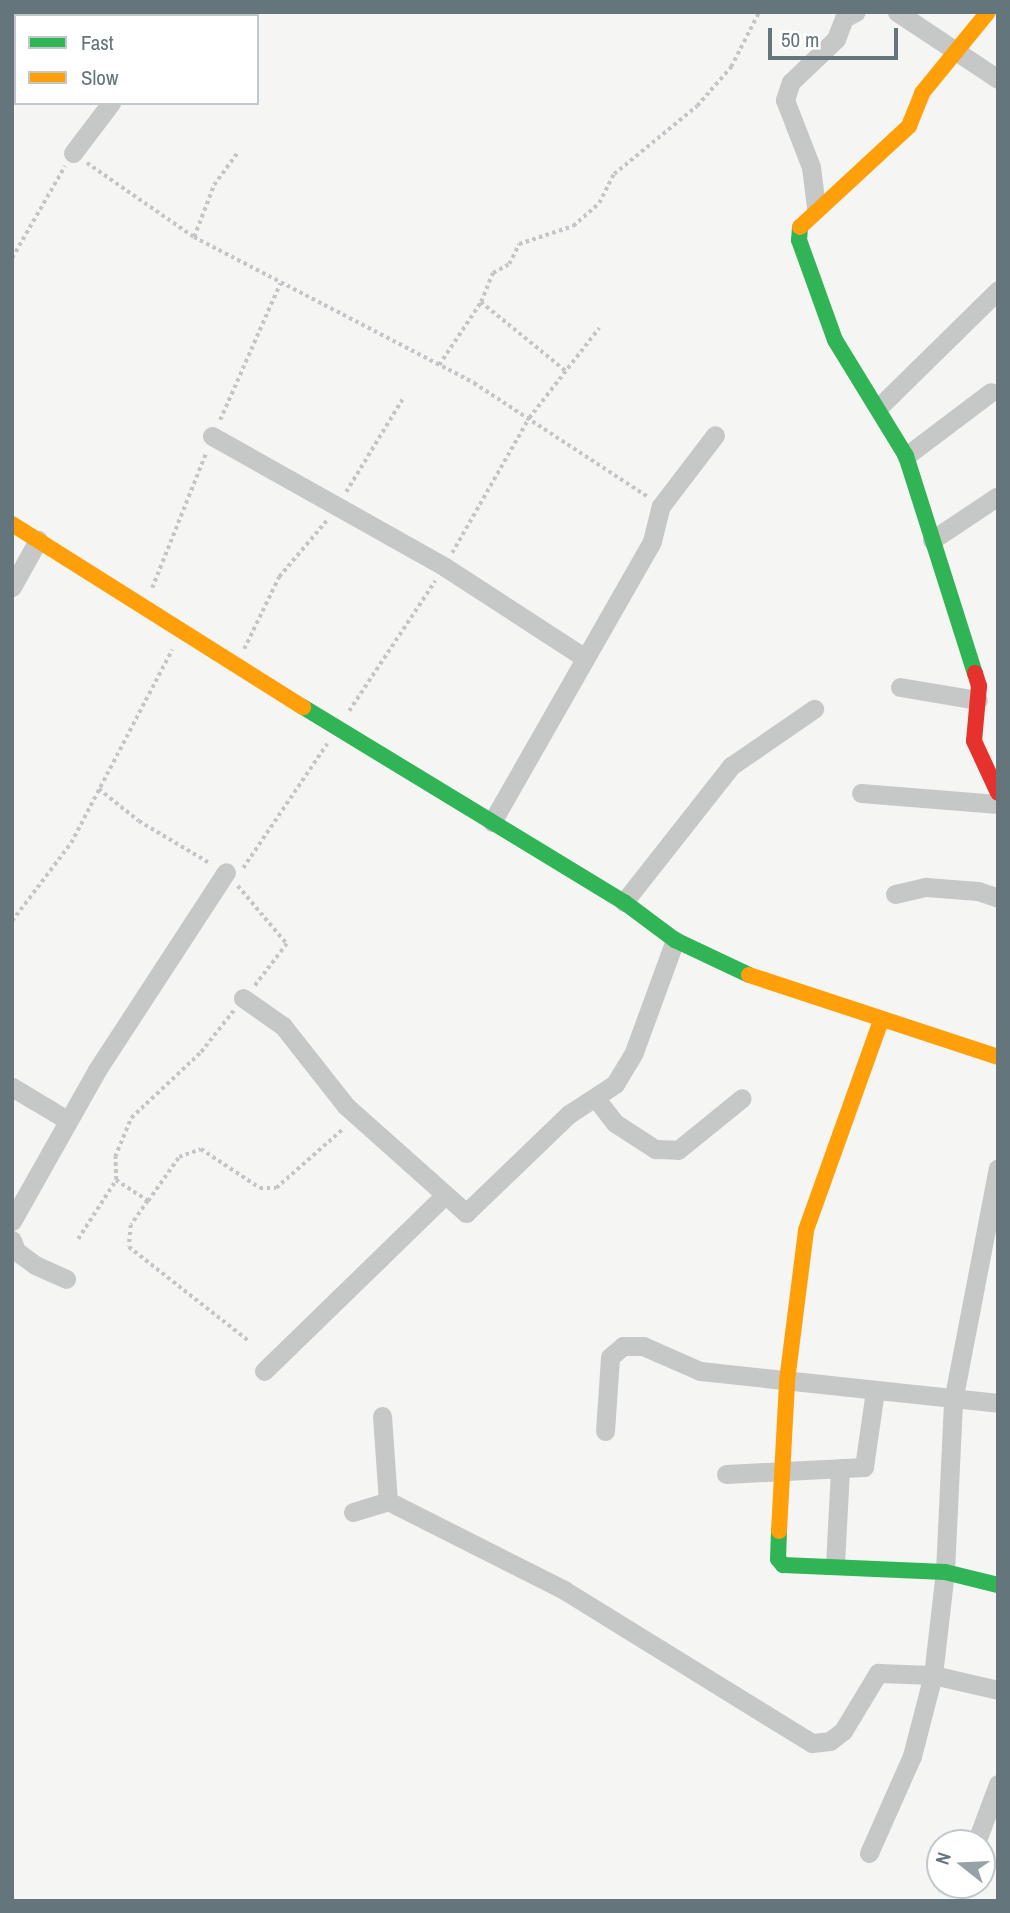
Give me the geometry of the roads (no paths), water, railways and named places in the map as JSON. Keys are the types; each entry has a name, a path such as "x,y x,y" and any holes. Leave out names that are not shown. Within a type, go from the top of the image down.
{"street":[{"path":"816,207 811,167 785,100 791,82 836,39 844,18 856,12"},
{"path":"897,12 922,33 959,51 998,79"},
{"path":"988,12 959,51 922,93 909,126 800,221 808,271 835,340 879,407 906,456 979,686 974,741 998,793"},
{"path":"73,153 109,105"},
{"path":"879,407 998,290"},
{"path":"906,456 991,392"},
{"path":"492,822 652,541 661,506 715,435"},
{"path":"212,436 444,567 585,659"},
{"path":"932,540 998,496"},
{"path":"12,524 180,633 624,902 675,940 743,973 881,1021 998,1057"},
{"path":"12,587 38,540"},
{"path":"900,687 978,700"},
{"path":"624,902 731,766 814,709"},
{"path":"861,793 998,804"},
{"path":"12,1221 67,1120 230,877"},
{"path":"895,894 926,887 978,891 998,898"},
{"path":"243,998 283,1027 357,1116 459,1211 472,1209 569,1114 597,1100 634,1052 675,940"},
{"path":"881,1021 806,1230 787,1381 779,1563 945,1572 998,1585"},
{"path":"12,1087 67,1120"},
{"path":"597,1100 615,1123 655,1149 678,1150 742,1098"},
{"path":"869,1853 912,1756 933,1675 945,1572 953,1401 998,1168"},
{"path":"264,1371 444,1196"},
{"path":"12,1240 16,1251 34,1265 65,1279"},
{"path":"605,1431 610,1357 623,1346 643,1346 700,1371 953,1401 998,1403"},
{"path":"726,1474 866,1465 875,1391"},
{"path":"382,1416 388,1501"},
{"path":"835,1565 840,1468"},
{"path":"353,1512 388,1501 564,1590 812,1743 830,1741 844,1731 878,1673 933,1675 998,1690"},
{"path":"981,1829 998,1784"}]}
